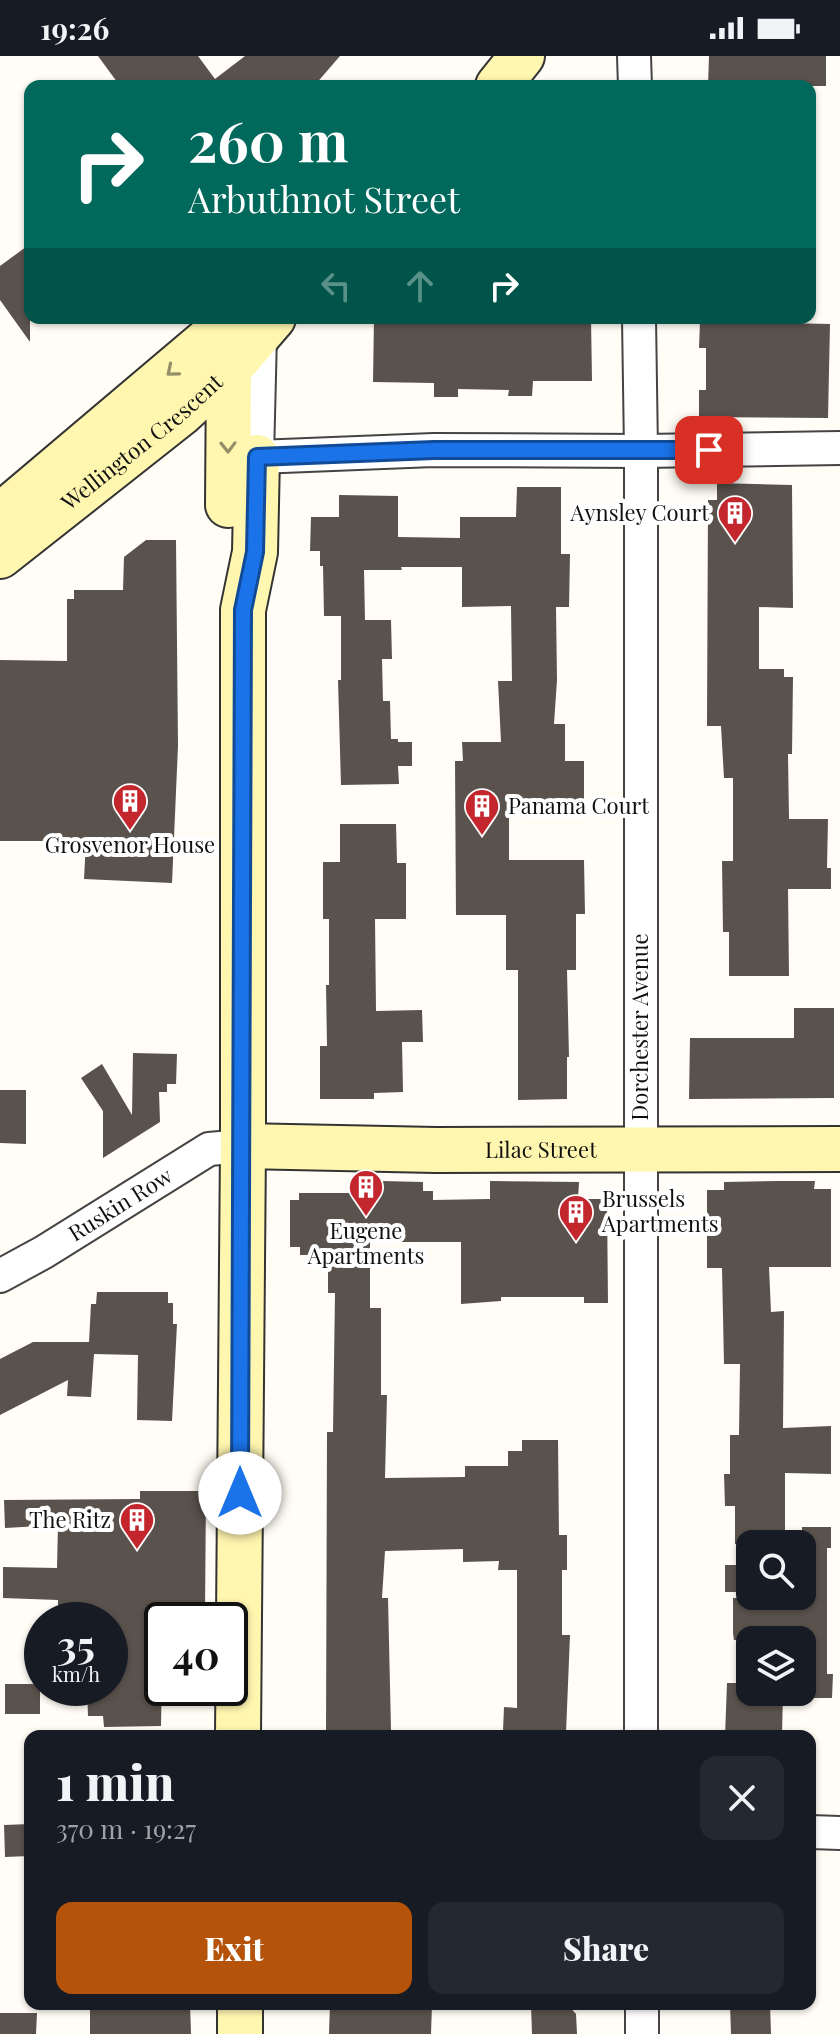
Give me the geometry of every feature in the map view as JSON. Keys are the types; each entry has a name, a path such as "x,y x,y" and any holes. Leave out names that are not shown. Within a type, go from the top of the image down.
{"street":[{"path":"503,80 522,56"},
{"path":"634,56 635,80"},
{"name":"Wellington Crescent","path":"0,516 249,324"},
{"path":"238,1730 243,610 255,552 257,457 250,324"},
{"name":"Wellington Crescent","path":"0,556 166,426 229,369 250,324"},
{"name":"Dorchester Avenue","path":"639,324 641,1730"},
{"path":"229,369 229,552 243,610"},
{"path":"257,457 434,450 840,448"},
{"name":"Lilac Street","path":"243,1146 840,1149"},
{"name":"Ruskin Row","path":"0,1276 209,1149 243,1146"},
{"path":"816,1832 840,1833"},
{"path":"240,2010 240,2034"},
{"path":"642,2010 642,2034"}],"building":[{"path":"98,56 198,56 215,79 245,56 340,56 319,80 116,80"},
{"path":"709,56 826,56 826,86 816,86 816,80 708,80"},
{"path":"24,248 24,324 30,324 30,342 0,300 0,266"},
{"path":"374,324 591,324 592,381 533,381 532,396 508,396 509,390 458,389 458,397 434,397 434,383 373,382"},
{"path":"700,324 830,324 828,418 699,417 699,390 706,390 706,348 699,348"},
{"path":"717,483 792,485 793,608 759,607 759,669 784,669 784,677 793,677 792,754 788,754 789,819 828,819 827,868 831,868 831,889 788,889 789,976 729,976 729,932 723,932 722,861 733,861 733,778 724,778 721,726 707,726 708,500 717,500"},
{"path":"517,487 561,487 561,554 570,554 569,607 556,607 554,724 565,724 565,761 584,761 584,814 509,815 509,860 584,860 585,914 576,914 576,970 567,970 567,1099 518,1100 518,970 506,970 506,915 456,915 455,761 463,761 462,742 501,742 498,681 512,681 511,606 462,607 462,567 364,570 365,620 391,620 392,659 382,659 383,701 390,701 391,739 412,742 412,766 398,766 399,784 341,785 338,680 341,680 341,616 324,616 320,551 310,551 311,517 339,517 339,495 398,496 398,537 460,538 460,517 516,517"},
{"path":"146,540 176,540 178,746 172,883 84,879 86,841 0,841 0,660 67,661 67,599 74,599 74,590 123,590 124,557"},
{"path":"340,824 396,824 397,863 406,863 406,919 375,919 376,1011 422,1010 423,1042 402,1042 403,1092 374,1093 374,1099 320,1099 320,1046 327,1046 326,985 329,985 329,919 323,919 323,862 340,862"},
{"path":"794,1008 834,1008 834,1098 689,1099 690,1038 794,1038"},
{"path":"133,1053 177,1054 176,1084 167,1084 167,1092 159,1092 160,1122 103,1158 103,1111 81,1078 102,1064 132,1115"},
{"path":"0,1090 26,1090 26,1144 0,1143"},
{"path":"382,1181 423,1182 423,1191 433,1191 433,1200 490,1199 490,1181 579,1182 578,1199 607,1199 608,1303 584,1303 584,1297 501,1297 501,1301 461,1304 461,1242 370,1242 370,1308 381,1308 381,1395 387,1395 385,1478 465,1477 465,1466 508,1466 508,1451 522,1451 522,1440 558,1440 559,1535 567,1535 567,1570 562,1570 562,1635 570,1635 566,1730 503,1730 504,1707 517,1708 517,1570 498,1570 499,1561 463,1562 463,1549 385,1551 382,1598 388,1598 391,1730 326,1730 327,1432 333,1432 335,1293 328,1293 328,1255 300,1255 300,1247 290,1247 290,1200 299,1200 299,1193 354,1193 354,1182"},
{"path":"815,1181 814,1189 831,1189 831,1267 769,1267 771,1312 784,1311 783,1428 831,1426 831,1474 785,1473 785,1530 736,1530 736,1544 735,1506 725,1506 724,1474 730,1474 730,1435 739,1435 740,1364 724,1364 722,1268 707,1268 707,1190 724,1190 724,1182"},
{"path":"97,1292 168,1292 168,1303 173,1303 173,1324 177,1324 172,1421 137,1420 138,1355 94,1354 91,1397 67,1396 68,1380 0,1415 0,1359 33,1342 89,1342 91,1304 96,1304"},
{"name":"The Ritz","path":"140,1491 206,1491 205,1602 144,1602 144,1706 161,1706 161,1726 104,1727 103,1716 88,1716 88,1706 128,1706 128,1602 3,1598 3,1567 57,1568 58,1525 5,1528 4,1500 140,1499"},
{"path":"802,1527 831,1527 831,1548 827,1548 827,1674 833,1674 832,1698 816,1698 816,1626 736,1626 734,1640 733,1598 736,1598 736,1610 816,1610 816,1530 802,1530"},
{"path":"725,1565 736,1565 736,1592 725,1592"},
{"path":"727,1683 736,1683 736,1706 783,1706 782,1730 725,1730"},
{"path":"5,1684 24,1684 24,1706 40,1706 40,1714 5,1714"},
{"path":"24,1824 24,1856 5,1857 4,1825"},
{"path":"90,2010 190,2010 191,2034 90,2034"},
{"path":"330,2010 432,2010 431,2034 329,2034"},
{"path":"531,2010 572,2010 576,2014 577,2034 532,2034"},
{"path":"730,2010 770,2010 771,2034 731,2034"},
{"path":"0,2013 37,2013 36,2034 0,2034"}],"place":[{"name":"Aynsley Court","path":"735,544"},
{"name":"Grosvenor House","path":"130,832"},
{"name":"Panama Court","path":"482,837"},
{"name":"Eugene Apartments","path":"366,1218"},
{"name":"Brussels Apartments","path":"576,1243"},
{"name":"The Ritz","path":"137,1551"}],"route":[{"path":"240,1493 243,610 255,552 257,457 434,450 709,450"}]}
